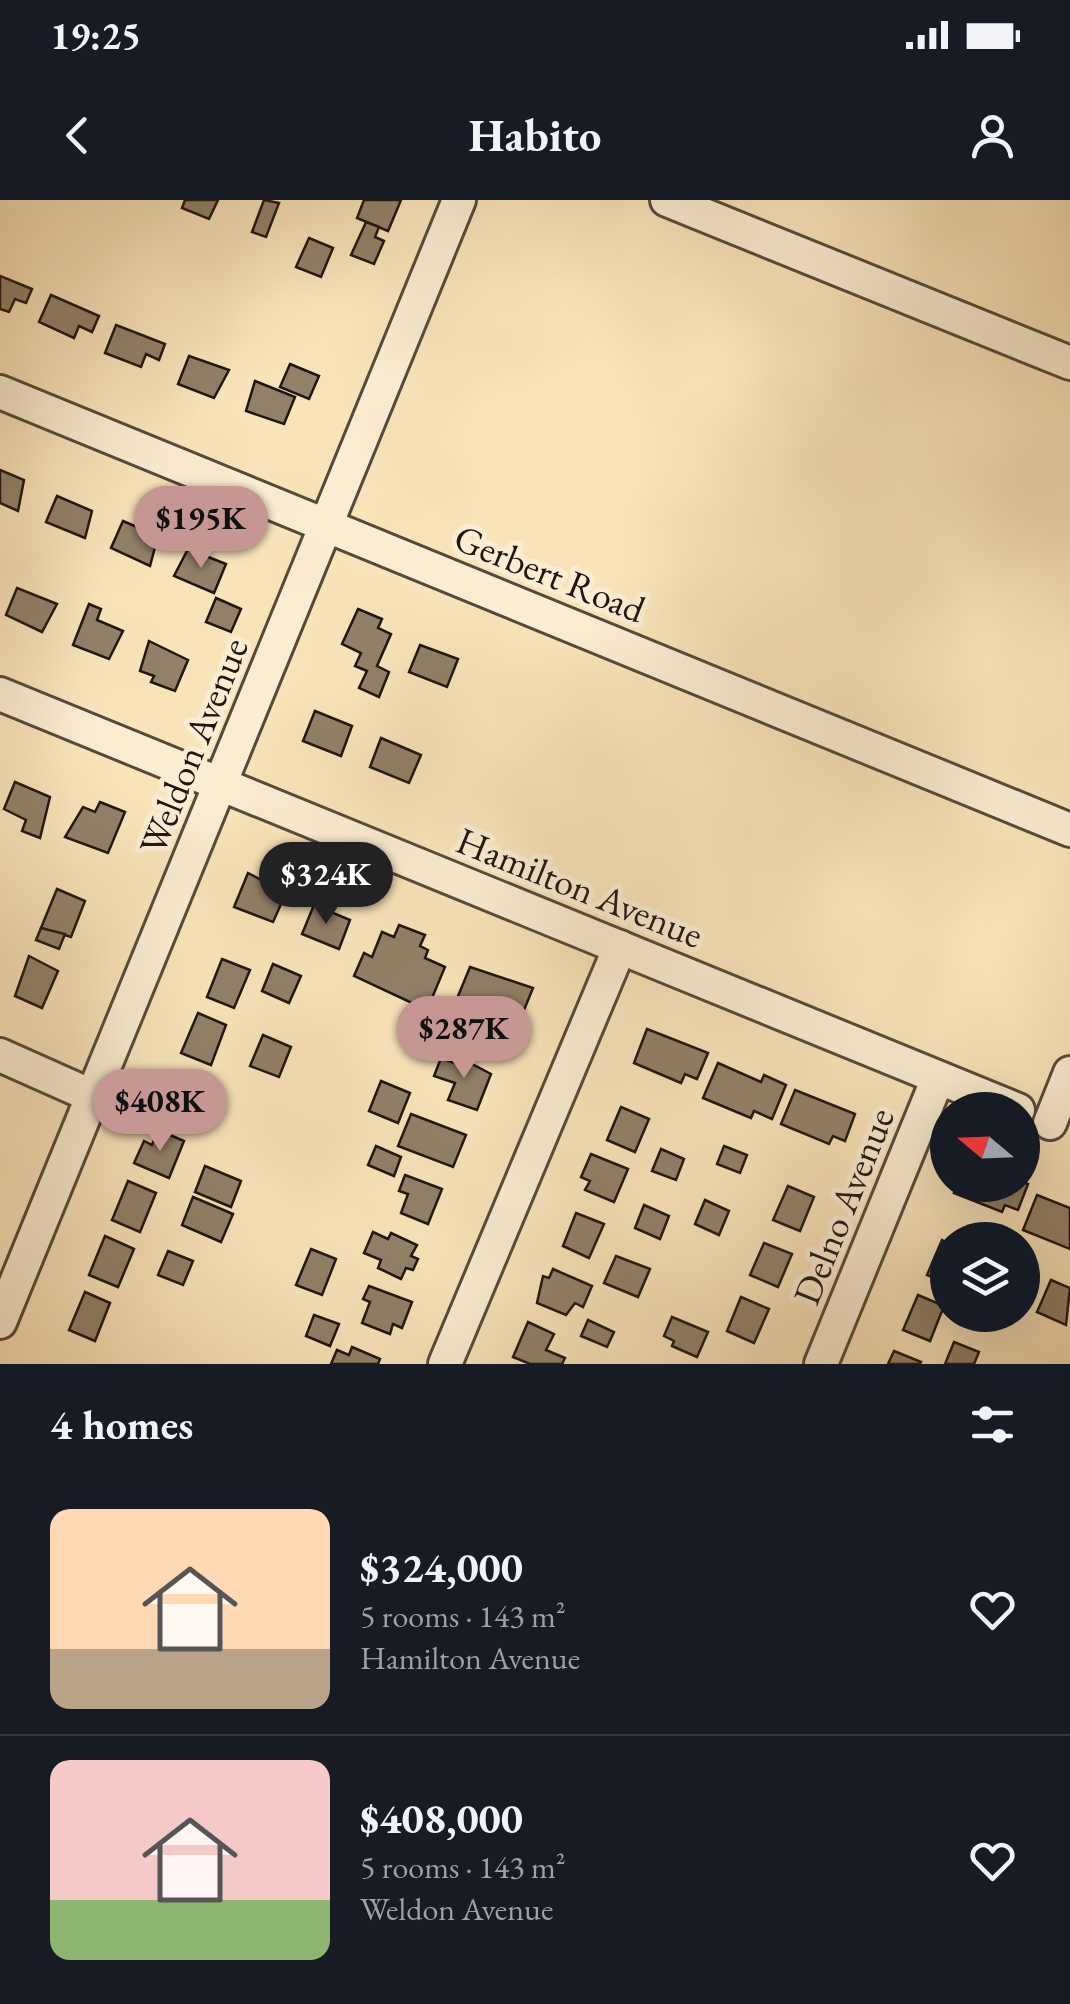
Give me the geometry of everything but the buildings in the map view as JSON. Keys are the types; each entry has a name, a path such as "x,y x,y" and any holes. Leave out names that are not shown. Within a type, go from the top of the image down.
{"street":[{"name":"Weldon Avenue","path":"0,1322 460,200"},
{"path":"667,200 1070,363"},
{"name":"Gerbert Road","path":"0,392 1070,830"},
{"name":"Hamilton Avenue","path":"0,694 973,1092"},
{"path":"444,1364 620,947"},
{"path":"0,1055 92,1096"},
{"path":"1040,1119 1070,1073"},
{"name":"Delno Avenue","path":"822,1364 938,1078"}]}
